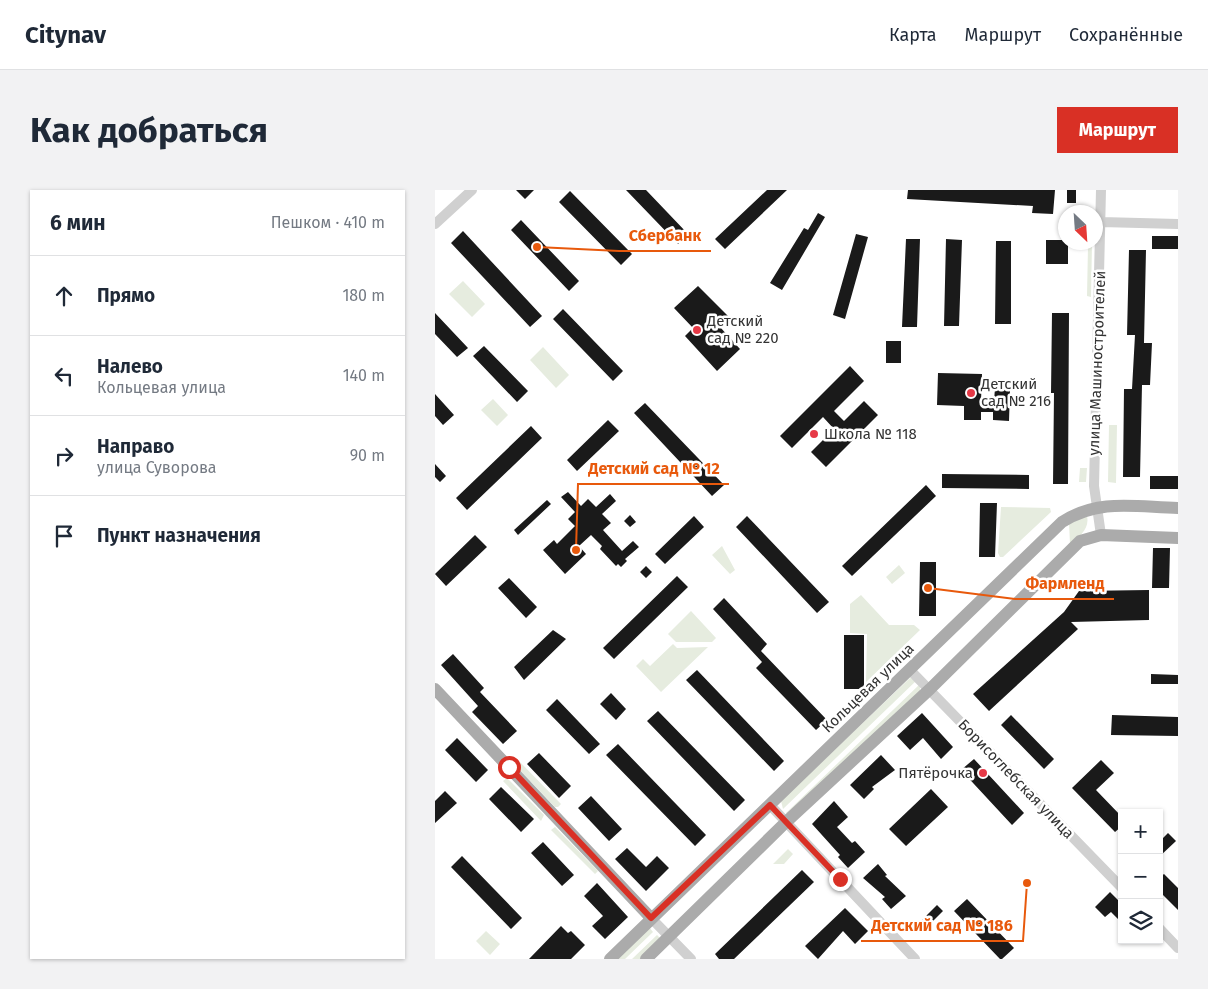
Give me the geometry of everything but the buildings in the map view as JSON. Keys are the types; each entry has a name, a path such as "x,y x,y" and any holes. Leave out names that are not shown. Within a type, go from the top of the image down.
{"main road":[{"name":"Кольцевая улица","path":"610,959 1062,522 1075,513 1097,506 1178,508"},
{"path":"646,959 785,823 930,689 1080,540 1101,535 1178,538"},
{"path":"435,689 651,918"}],"street":[{"path":"435,224 472,190"},
{"name":"улица Машиностроителей","path":"1101,190 1101,205"},
{"path":"1103,222 1178,224"},
{"name":"улица Машиностроителей","path":"1100,250 1094,486 1101,535"},
{"name":"Борисоглебская улица","path":"910,670 1118,884"},
{"path":"770,805 915,959"},
{"path":"651,918 691,959"},
{"path":"1163,932 1178,948"}],"shaded area":[{"path":"1088,250 1092,250 1091,297 1087,296"},
{"path":"463,281 485,304 472,317 449,294"},
{"path":"543,347 569,375 556,388 530,360"},
{"path":"493,399 508,415 497,426 481,410"},
{"path":"1109,425 1117,425 1116,483 1108,482"},
{"path":"1080,468 1087,468 1086,482 1079,482"},
{"path":"1001,507 1050,508 1051,512 1003,557 1000,557 998,553"},
{"path":"1087,516 1085,529 1070,544 1069,523"},
{"path":"722,546 735,570 730,574 712,555"},
{"path":"899,565 905,573 892,584 886,577"},
{"path":"861,595 889,625 914,625 920,630 866,682 867,634 850,633 850,604"},
{"path":"691,611 716,638 712,642 676,642 668,634"},
{"path":"673,644 677,648 708,647 661,692 636,666 643,659 650,666"},
{"path":"910,678 917,680 783,809 781,801"},
{"path":"920,684 920,691 788,814 786,813"},
{"path":"520,762 561,804 558,807 555,807 517,767"},
{"path":"507,778 544,815 541,821 503,781"},
{"path":"555,827 598,871 595,874 551,830"},
{"path":"788,849 793,854 784,864 773,864"},
{"path":"649,927 653,932 625,959 616,959"},
{"path":"486,931 500,944 490,955 476,941"},
{"path":"657,935 661,939 640,959 632,959"}],"place":[{"name":"Сбербанк","path":"537,247"},
{"name":"Детский сад № 220","path":"697,330"},
{"name":"Детский сад № 216","path":"971,393"},
{"name":"Школа № 118","path":"814,434"},
{"name":"Детский сад № 12","path":"576,550"},
{"name":"Фармленд","path":"928,588"},
{"name":"Пятёрочка","path":"983,773"},
{"name":"Детский сад № 186","path":"1027,883"}],"route":[{"path":"509,767 651,918 770,805 840,879"}]}
